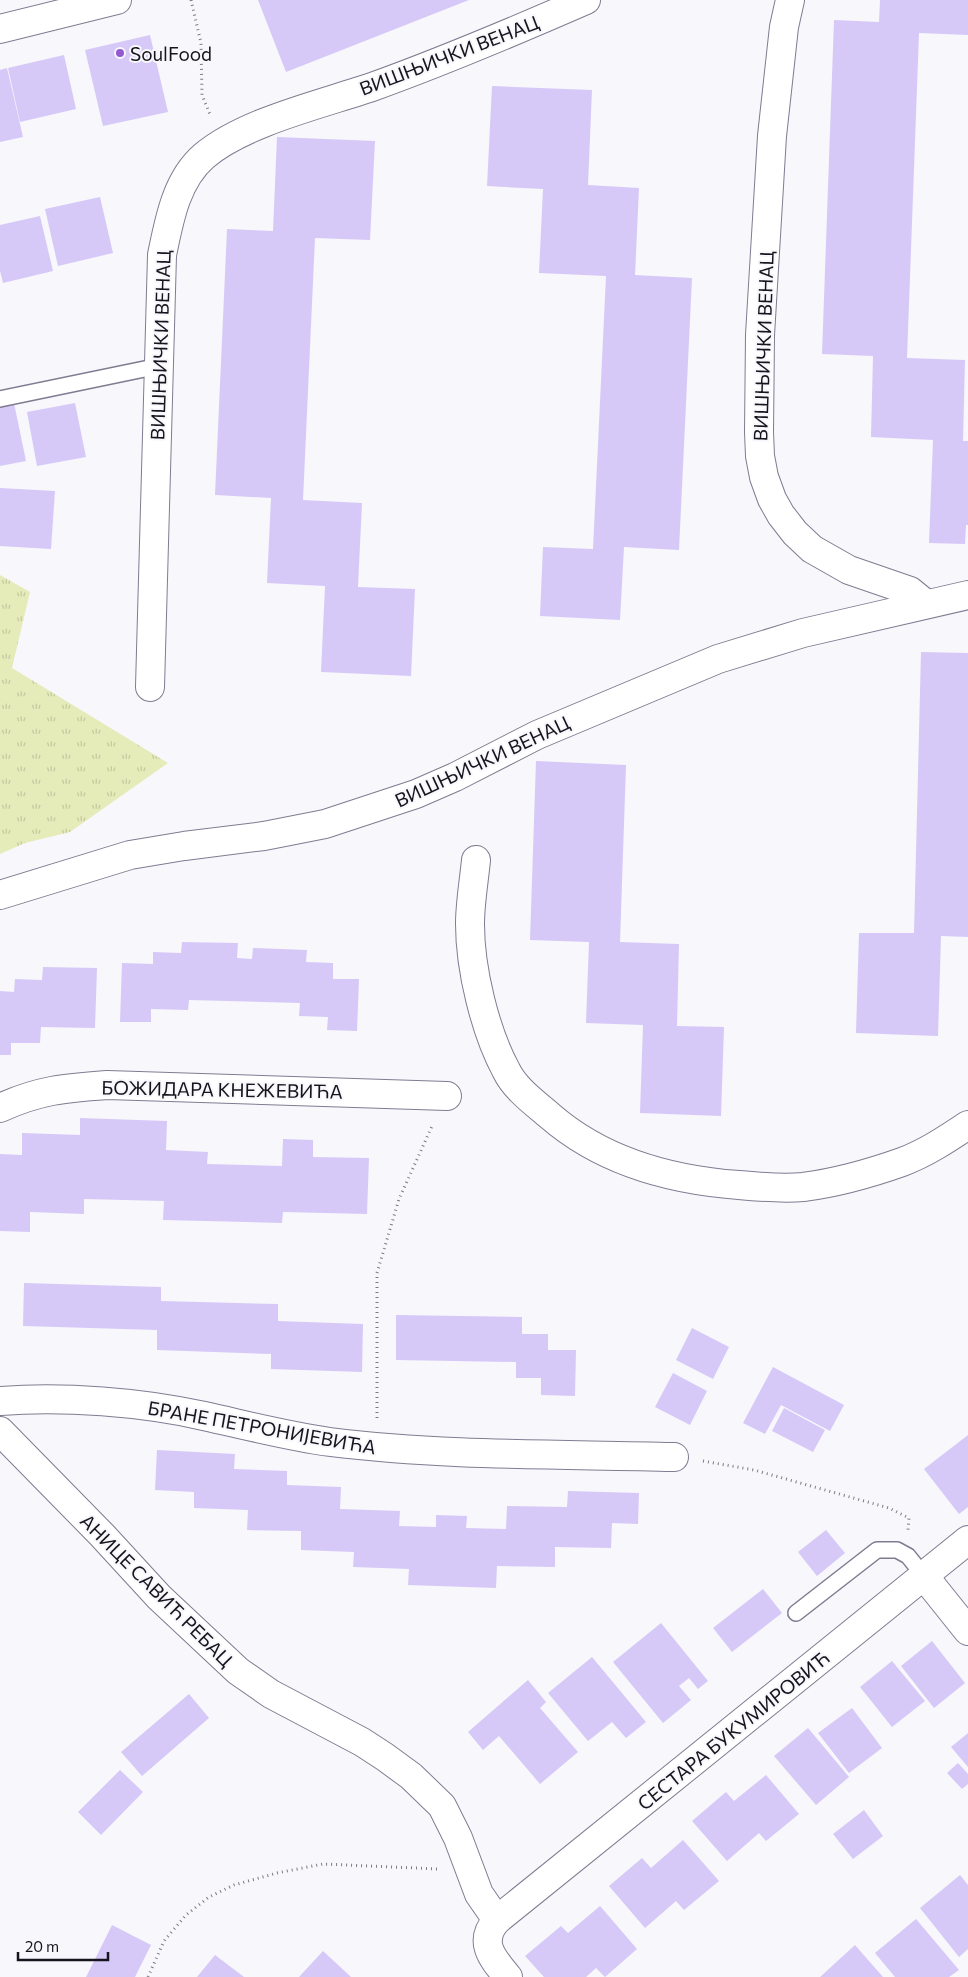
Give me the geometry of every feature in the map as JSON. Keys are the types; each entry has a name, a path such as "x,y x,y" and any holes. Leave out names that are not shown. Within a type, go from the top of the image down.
{"street":[{"name":"ВИШЊИЧКИ ВЕНАЦ","path":"150,687 162,255 171,213 180,190 193,168 204,156 221,143 257,126 411,73 586,0"},
{"name":"ВИШЊИЧКИ ВЕНАЦ","path":"790,0 784,27 772,136 760,335 759,432 760,456 764,477 772,499 781,515 812,549 849,570 910,591 926,604"},
{"path":"4,24 101,2"},
{"name":"ВИШЊИЧКИ ВЕНАЦ","path":"0,895 36,882 130,855 264,836 325,824 416,794 537,735 718,659 803,633 968,594"},
{"path":"476,860 470,922 471,949 479,992 492,1040 506,1071 514,1082 563,1128 588,1144 619,1159 683,1179 767,1188 802,1187 902,1162 932,1148 968,1125"},
{"name":"БОЖИДАРА КНЕЖЕВИЋА","path":"0,1108 32,1095 58,1088 107,1085 447,1096"},
{"name":"БРАНЕ ПЕТРОНИЈЕВИЋА","path":"0,1401 122,1403 203,1416 327,1442 377,1447 464,1452 674,1456"},
{"name":"АНИЦЕ САВИЋ РЕБАЦ","path":"0,1431 102,1535 159,1597 238,1671 271,1694 362,1742 411,1776 442,1806 458,1838 479,1894 497,1920"},
{"name":"СЕСТАРА БУКУМИРОВИЋ","path":"497,1920 968,1540"},
{"path":"924,1576 968,1631"},
{"path":"497,1920 488,1934 488,1947 491,1956 508,1977"}],"lane":[{"path":"0,399 158,366"},
{"path":"796,1613 877,1550 897,1550 908,1556 924,1576"}],"path":[{"path":"191,0 201,43 202,95"},
{"path":"377,1447 378,1273 399,1199 447,1096"},
{"path":"674,1456 754,1470 890,1508 909,1518"},
{"path":"148,1977 164,1941 186,1915 209,1897 234,1885 277,1873 323,1864 471,1871"}],"green space":[{"path":"0,575 30,592 12,668 168,763 70,832 25,843 0,854"}],"building":[{"path":"258,0 469,0 286,72"},
{"path":"880,0 968,0 968,35 919,33 907,358 965,360 963,441 968,441 968,525 966,525 965,544 929,543 933,440 871,437 873,356 822,354 834,20 879,22"},
{"path":"150,35 168,112 103,126 85,50"},
{"path":"64,55 76,109 20,122 8,68"},
{"path":"7,68 23,137 0,142 0,70"},
{"path":"492,86 592,90 588,185 639,188 635,275 692,278 679,550 624,547 620,620 540,616 543,547 593,549 606,276 539,273 543,189 487,186"},
{"path":"277,137 375,141 370,240 315,238 303,500 362,503 358,587 415,589 411,676 321,672 325,586 267,583 271,498 215,495 227,229 273,231"},
{"path":"100,197 113,253 58,266 45,209"},
{"path":"40,216 53,271 3,283 0,271 0,225"},
{"path":"14,403 26,461 0,466 0,406"},
{"path":"75,403 86,457 37,466 27,412"},
{"path":"0,488 55,491 51,549 0,546"},
{"path":"921,652 968,653 968,937 941,936 938,1036 856,1033 859,933 914,933"},
{"path":"536,761 626,765 620,942 679,944 677,1026 724,1027 721,1116 640,1113 643,1025 586,1023 589,942 530,940"},
{"path":"182,942 238,943 237,958 252,959 253,948 307,950 306,962 333,963 333,979 359,979 357,1031 327,1030 328,1017 299,1016 300,1003 189,1000 188,1010 151,1009 151,1022 120,1022 122,963 153,964 153,952 181,953"},
{"path":"43,967 97,968 95,1028 41,1027 40,1043 11,1043 11,1055 0,1055 0,991 14,992 15,979 42,980"},
{"path":"80,1118 167,1121 166,1150 208,1152 207,1164 282,1166 283,1139 313,1140 313,1157 369,1158 367,1214 283,1212 282,1223 163,1220 164,1201 84,1199 84,1214 30,1212 30,1232 0,1231 0,1154 22,1155 22,1133 80,1135"},
{"path":"24,1283 161,1287 161,1301 278,1304 278,1321 363,1324 362,1372 271,1369 271,1354 157,1350 157,1330 23,1326"},
{"path":"396,1315 522,1317 522,1334 548,1334 548,1350 576,1350 575,1396 541,1395 541,1378 516,1378 516,1362 396,1360"},
{"path":"692,1328 729,1347 713,1379 676,1360"},
{"path":"773,1367 844,1405 830,1431 781,1405 765,1434 743,1423"},
{"path":"673,1373 707,1391 690,1425 655,1407"},
{"path":"784,1408 825,1430 813,1452 772,1431"},
{"path":"968,1435 968,1507 959,1514 924,1469"},
{"path":"157,1450 235,1454 234,1469 287,1471 287,1485 341,1487 340,1509 400,1511 399,1526 436,1527 436,1515 467,1516 466,1528 506,1529 507,1506 567,1507 568,1491 639,1493 638,1524 612,1523 611,1548 555,1547 555,1567 497,1566 496,1588 408,1585 409,1569 353,1567 354,1552 301,1550 301,1531 247,1530 248,1510 194,1508 194,1492 155,1490"},
{"path":"826,1530 845,1553 817,1576 798,1552"},
{"path":"763,1589 782,1613 732,1652 713,1628"},
{"path":"661,1623 708,1681 698,1689 689,1678 679,1686 691,1700 663,1723 613,1662"},
{"path":"932,1641 965,1683 934,1708 901,1666"},
{"path":"592,1657 646,1722 626,1738 612,1722 588,1741 548,1693"},
{"path":"892,1661 925,1701 892,1727 860,1687"},
{"path":"528,1680 546,1702 540,1708 578,1752 540,1784 499,1736 483,1750 468,1732"},
{"path":"189,1694 209,1718 142,1776 121,1752"},
{"path":"852,1708 882,1748 849,1773 818,1733"},
{"path":"808,1728 849,1777 816,1805 774,1756"},
{"path":"968,1733 968,1767 951,1747"},
{"path":"958,1763 968,1774 968,1784 962,1789 947,1773"},
{"path":"120,1770 143,1792 101,1835 78,1812"},
{"path":"766,1775 799,1814 766,1841 759,1833 727,1861 692,1821 726,1792 734,1801"},
{"path":"864,1810 883,1836 853,1859 833,1834"},
{"path":"683,1840 719,1881 684,1910 676,1901 645,1928 609,1886 642,1858 651,1868"},
{"path":"960,1875 968,1885 968,1949 959,1957 920,1908"},
{"path":"600,1906 637,1949 605,1977 596,1968 586,1977 544,1977 525,1956 561,1926 568,1933"},
{"path":"916,1919 959,1970 949,1977 895,1977 875,1953"},
{"path":"112,1925 151,1945 135,1977 86,1977"},
{"path":"855,1945 883,1977 820,1977"},
{"path":"323,1951 351,1977 299,1977"},
{"path":"215,1955 244,1977 197,1977"}],"place":[{"name":"SoulFood","path":"120,53"}]}
